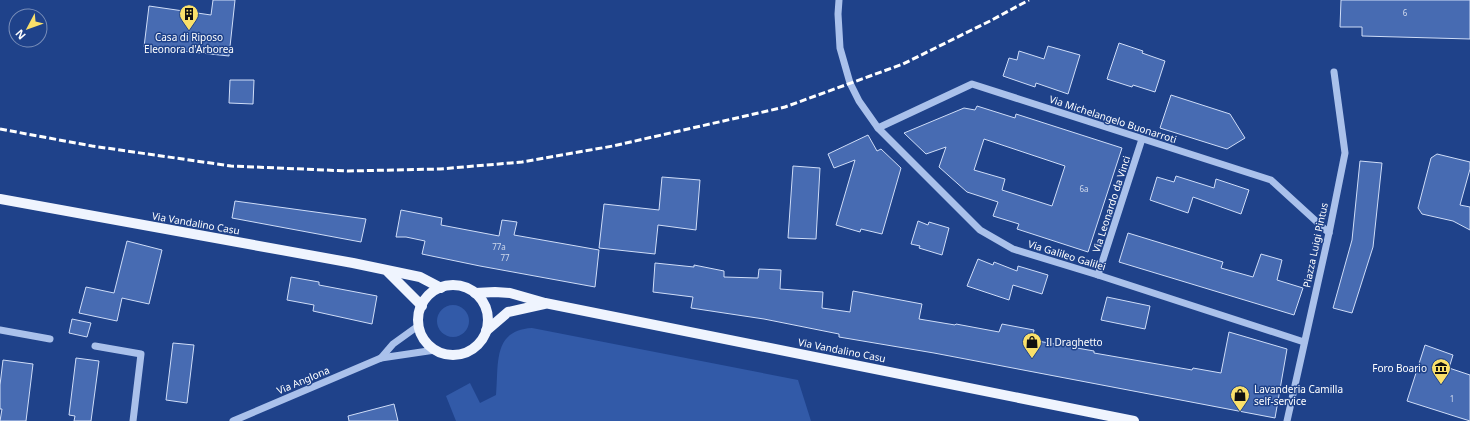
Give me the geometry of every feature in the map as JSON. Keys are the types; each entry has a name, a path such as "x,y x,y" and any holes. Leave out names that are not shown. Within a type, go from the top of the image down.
{"main road":[{"name":"Via Vandalino Casu","path":"0,198 352,263 388,272 420,277 441,288"},
{"path":"388,272 422,306"},
{"path":"452,286 464,287 475,293 482,302 487,313 488,324 485,335 479,344 470,351 460,355 449,355 429,346 422,337 418,326 418,314 430,294 441,288 452,286"},
{"name":"Via Vandalino Casu","path":"475,293 510,293 546,303 1134,421"},
{"name":"Via Vandalino Casu","path":"486,331 508,312 546,303"}],"street":[{"name":"Via Galileo Galilei","path":"839,0 838,14 840,48 850,83 859,101 878,128 980,230 1012,249 1098,275 1304,342"},
{"name":"Piazza Luigi Pintus","path":"1286,421 1329,233 1345,153 1334,72"},
{"name":"Via Michelangelo Buonarroti","path":"878,128 972,84 1271,180 1329,233"},
{"name":"Via Leonardo da Vinci","path":"1098,275 1142,139"},
{"name":"Via Anglona","path":"381,358 393,344 418,326"},
{"path":"0,330 50,339"},
{"path":"95,346 141,354 133,421"},
{"name":"Via Anglona","path":"234,421 381,358 435,350"}],"shaded area":[{"path":"453,305 462,308 466,312 469,321 466,330 462,334 453,337 444,334 440,330 437,321 440,312 444,308"},
{"path":"532,328 798,380 811,421 456,421 446,396 470,383 480,403 496,395 498,361 504,342 510,335 519,330"}],"building":[{"name":"Casa di Riposo Eleonora d'Arborea","path":"213,0 235,0 229,56 144,47 149,6 211,15"},
{"path":"1341,0 1470,0 1470,39 1362,36 1362,27 1340,27"},
{"path":"1119,43 1143,51 1142,53 1165,61 1155,92 1107,79"},
{"path":"1048,46 1080,55 1068,94 1036,83 1035,87 1003,76 1009,58 1017,60 1019,51 1044,59"},
{"path":"230,80 254,80 253,104 229,103"},
{"path":"1171,95 1230,114 1245,138 1227,149 1160,128"},
{"path":"977,106 1015,118 1016,114 1122,148 1088,252 1017,229 1019,224 993,216 998,202 967,192 939,167 946,147 926,154 904,133 964,108 975,110","holes":["984,139 1065,166 1052,206 1002,190 1005,179 974,170"]},
{"path":"868,135 877,151 881,149 901,168 882,234 861,229 860,232 836,225 855,160 834,168 828,154"},
{"path":"1437,154 1470,162 1470,169 1460,205 1470,207 1470,230 1453,221 1422,214 1418,208 1431,158"},
{"path":"1360,161 1382,163 1373,247 1352,313 1333,308 1352,240"},
{"path":"793,166 820,168 816,239 788,238"},
{"path":"1176,176 1214,188 1216,179 1249,190 1241,214 1193,197 1188,213 1150,200 1157,177 1174,182"},
{"path":"662,177 700,180 696,230 658,225 655,254 599,248 604,204 659,210"},
{"path":"235,201 366,219 361,242 232,218"},
{"path":"401,210 442,218 441,225 499,236 502,220 517,222 514,235 599,250 595,287 422,254 425,241 406,237 396,237"},
{"path":"918,221 928,225 929,222 949,228 942,255 911,244"},
{"path":"1128,233 1223,262 1221,268 1253,277 1261,254 1282,260 1277,280 1303,288 1294,315 1119,262"},
{"path":"127,241 162,250 149,304 122,298 117,321 79,313 86,287 114,293"},
{"path":"978,259 993,265 994,262 1017,271 1018,266 1048,275 1042,294 1013,285 1009,300 967,286"},
{"path":"655,263 694,267 694,265 724,271 724,277 758,278 759,269 781,270 780,289 823,292 822,308 850,312 853,291 922,304 919,319 999,332 1002,324 1034,330 1032,340 1094,351 1094,353 1192,370 1193,368 1221,373 1229,332 1287,349 1275,418 934,353 839,337 839,334 764,319 691,308 693,297 653,292"},
{"path":"291,277 319,282 319,285 377,296 372,324 313,311 314,305 287,300"},
{"path":"1107,297 1150,306 1145,329 1101,320"},
{"path":"72,319 91,323 87,337 69,333"},
{"path":"173,343 194,345 187,403 166,400"},
{"name":"Foro Boario","path":"1425,345 1453,355 1449,368 1470,375 1470,421 1407,401"},
{"path":"76,358 99,361 91,421 74,421 75,416 69,415"},
{"path":"3,360 33,364 26,421 0,421 2,409 0,409 0,385"},
{"path":"394,404 398,421 349,421 348,416"}],"railway":[{"path":"0,129 92,146 231,166 348,171 440,169 522,162 613,146 785,107 903,64 1029,0"}],"place":[{"name":"Casa di Riposo Eleonora d'Arborea","path":"189,31"},
{"name":"Il Draghetto","path":"1032,359"},
{"name":"Foro Boario","path":"1441,385"},
{"name":"Lavanderia Camilla self-service","path":"1240,412"}]}
